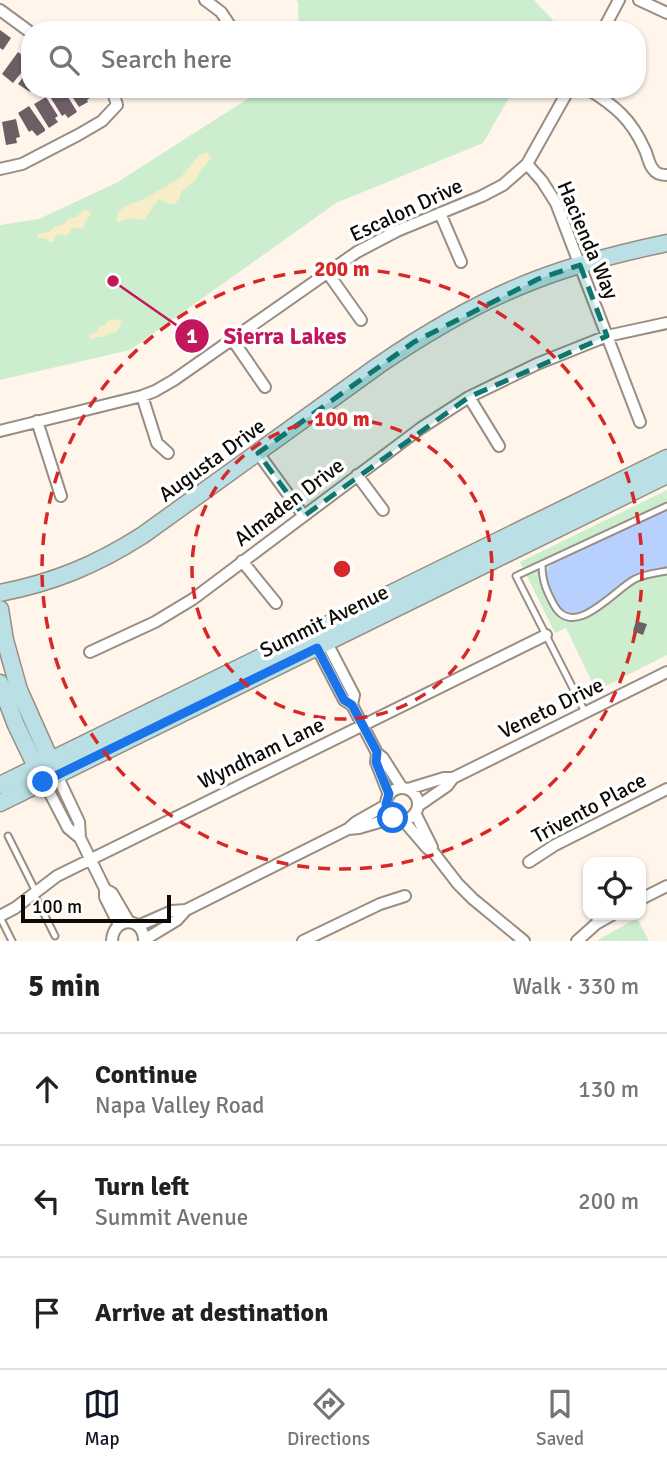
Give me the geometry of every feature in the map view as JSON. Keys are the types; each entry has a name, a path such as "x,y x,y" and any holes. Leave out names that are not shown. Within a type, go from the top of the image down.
{"main road":[{"name":"Augusta Drive","path":"0,593 50,581 114,554 379,365 450,320 538,279 580,265 667,243"},
{"name":"Summit Avenue","path":"0,803 46,771 667,458"},
{"name":"Summit Avenue","path":"0,785 46,771 322,645 667,475"},
{"path":"0,609 12,669 46,748 46,771"},
{"path":"0,683 16,724 46,771"}],"street":[{"path":"205,0 221,12 227,21"},
{"path":"608,21 619,0"},
{"path":"639,0 667,13"},
{"path":"0,10 21,25"},
{"path":"0,169 22,164 102,121 117,105 115,98"},
{"name":"Escalon Drive","path":"0,431 142,396 174,380 374,242 494,191 512,178 527,164 564,98"},
{"path":"601,98 616,108 631,125 654,171 667,175"},
{"name":"Hacienda Way","path":"527,164 550,193 564,222 640,422"},
{"path":"440,213 461,262"},
{"path":"327,272 361,320"},
{"name":"Almaden Drive","path":"90,652 155,622 192,598 421,428 469,397 537,364 607,336 667,323"},
{"path":"232,339 265,387"},
{"path":"142,396 157,443 168,453"},
{"path":"469,397 499,446"},
{"path":"37,421 61,496"},
{"path":"258,453 304,516"},
{"path":"357,475 383,510"},
{"path":"242,561 276,603"},
{"name":"Wyndham Lane","path":"0,917 57,876 546,635"},
{"path":"322,645 344,700 352,705 377,752 405,788 416,795 417,809 434,853"},
{"name":"Veneto Drive","path":"405,788 453,778 667,672"},
{"path":"377,752 376,762 389,814 398,819 434,853 473,899 524,941"},
{"path":"46,771 79,822 80,838 105,889 105,897 129,924 143,932 144,941 186,910 348,829 397,789 405,788"},
{"name":"Veneto Drive","path":"417,809 447,786 453,778"},
{"name":"Trivento Place","path":"529,862 555,845 667,789"},
{"path":"348,829 409,819 417,809"},
{"path":"646,898 667,887"},
{"path":"311,939 380,904 405,896"},
{"path":"111,940 113,931 129,924 172,911 186,910"},
{"path":"577,941 603,920"}],"lane":[{"path":"585,712 516,576 667,506"},
{"path":"542,564 543,581 556,608 569,618 594,610 636,579 667,571"},
{"path":"8,836 55,936"},
{"path":"0,917 12,941"}],"highlighted area":[{"path":"580,265 607,336 469,397 304,516 258,453 414,342 538,279"}],"green space":[{"path":"296,0 534,0 553,20 299,21"},
{"path":"249,98 509,98 483,143 336,203 130,350 0,380 0,225 39,219 116,183"},
{"path":"667,490 667,655 598,690 566,628 555,633 520,562"},
{"path":"638,920 649,941 596,941"}],"sand":[{"path":"208,153 210,160 197,179 181,192 175,204 168,204 161,199 145,219 116,220 119,211 125,206 144,199 180,178 199,155"},
{"path":"85,209 91,215 82,229 72,228 66,236 57,234 53,242 37,238 38,234 49,232"},
{"path":"110,319 122,322 116,333 89,338 90,334 97,332 100,326"}],"water":[{"path":"667,509 667,567 630,578 580,612 572,614 562,609 548,583 547,571 553,563"}],"building":[{"path":"0,30 11,38 3,50 0,48"},
{"path":"18,52 21,54 21,73 13,83 2,74"},
{"path":"47,98 58,116 55,118 58,122 49,128 34,104"},
{"path":"51,98 68,98 77,112 68,118 65,114 62,116"},
{"path":"73,98 90,98 88,102 79,107"},
{"path":"29,106 45,129 37,136 32,130 29,132 18,113"},
{"path":"16,119 20,137 16,138 17,143 6,145 2,122"},
{"path":"636,621 647,624 643,635 633,631"}],"place":[{"name":"Sierra Lakes","path":"113,281"}],"route":[{"path":"43,782 317,648 344,700 352,705 377,752 376,762 389,794 387,810 393,818"}]}
